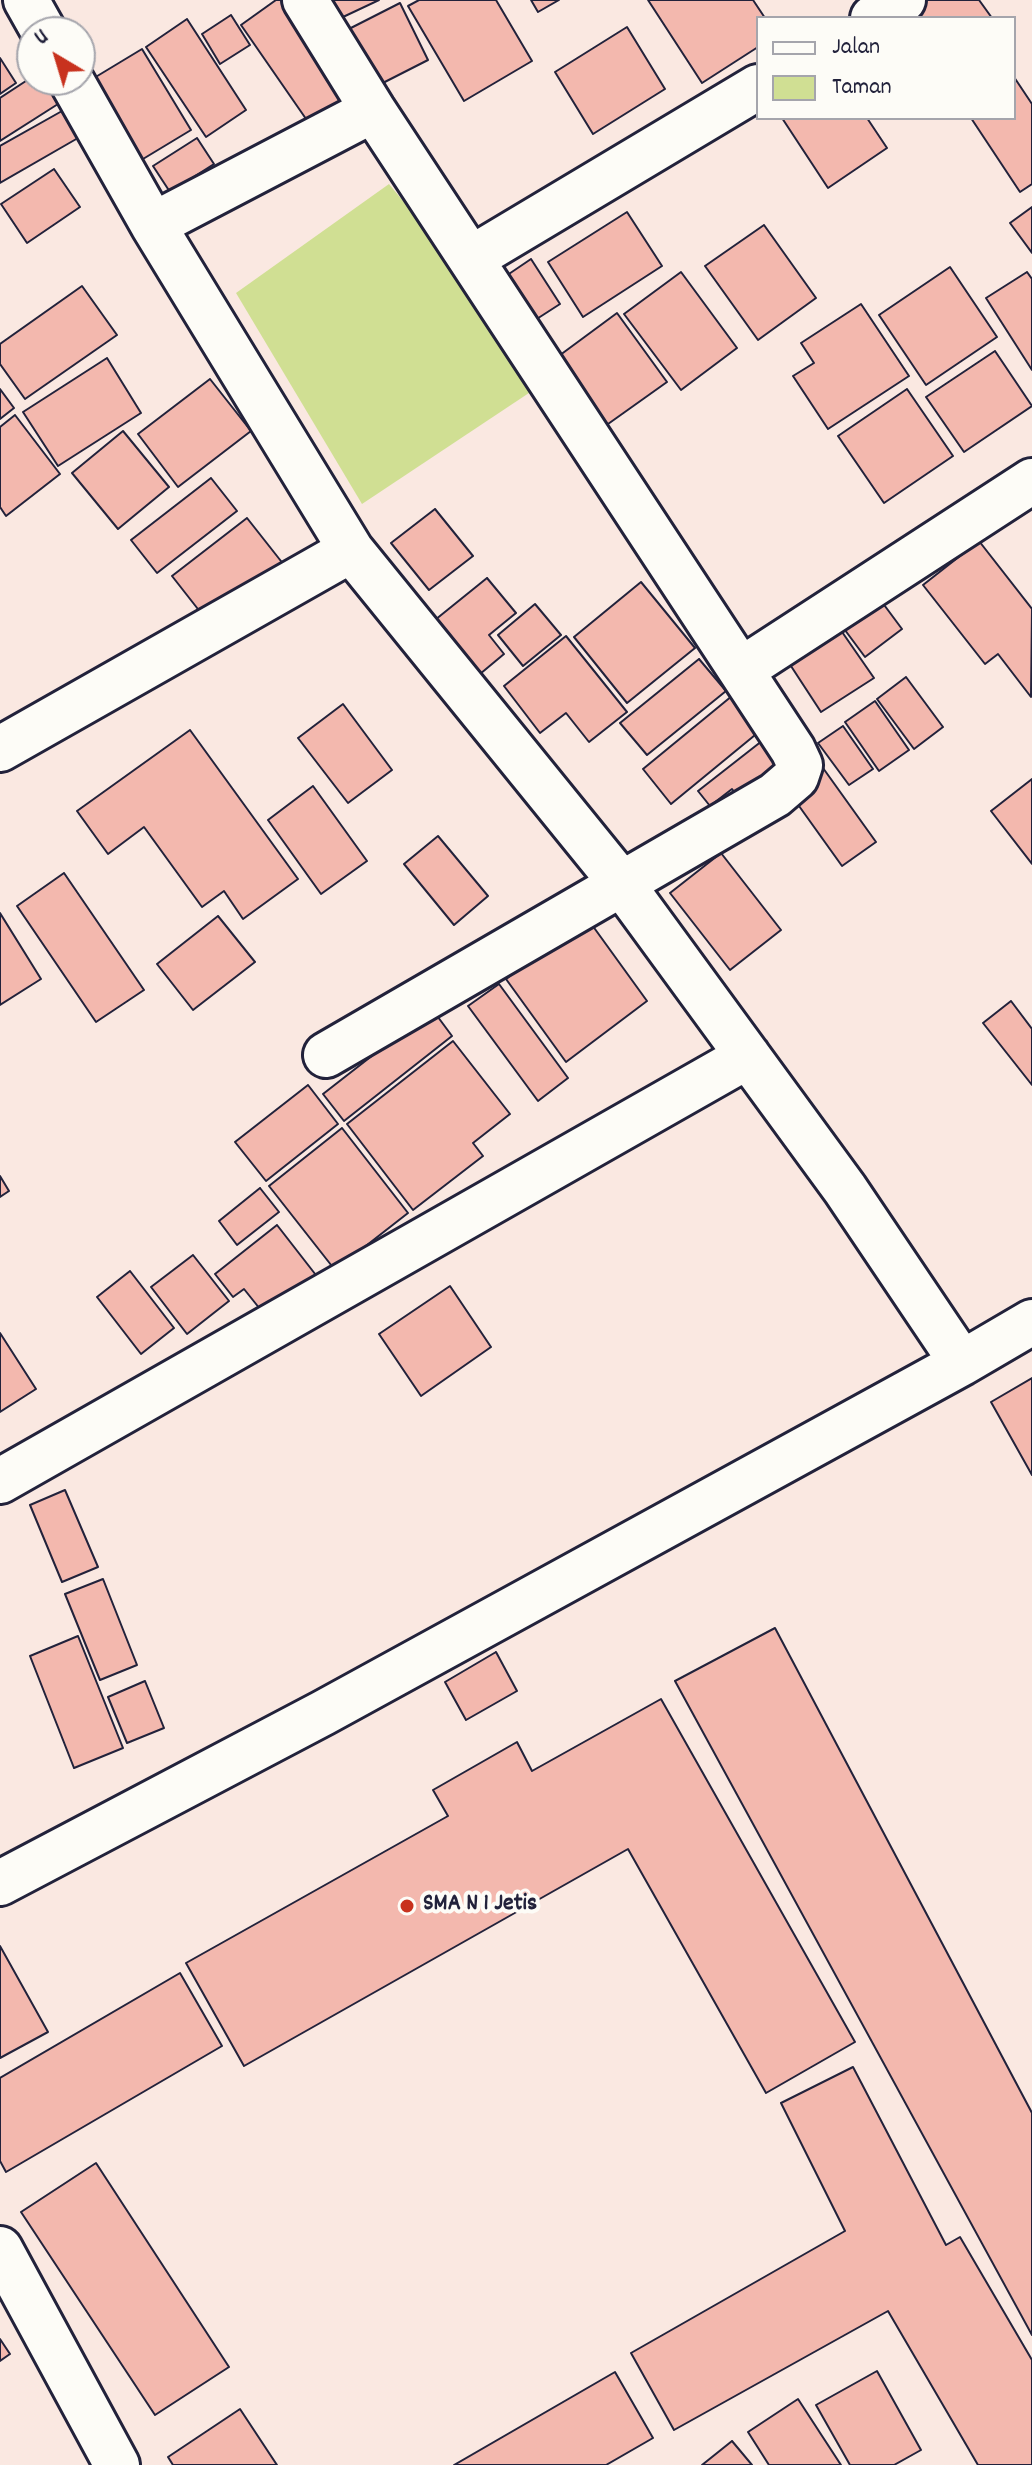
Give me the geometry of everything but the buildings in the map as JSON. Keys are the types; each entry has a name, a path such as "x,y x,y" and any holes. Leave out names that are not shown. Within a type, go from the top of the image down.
{"street":[{"path":"305,0 373,110 741,670 800,765 796,777 775,795 326,1055"},
{"path":"876,16 903,0"},
{"path":"472,258 756,88"},
{"path":"80,96 153,225 351,550 622,884 845,1189 962,1363"},
{"path":"153,225 373,110"},
{"path":"741,670 1032,481"},
{"path":"0,749 351,550"},
{"path":"0,1481 748,1056"},
{"path":"0,1883 323,1713 1032,1322"},
{"path":"0,2249 117,2465"}],"green space":[{"path":"389,184 550,379 362,504 236,293"}],"place":[{"name":"SMA N 1 Jetis","path":"407,1906"}]}
